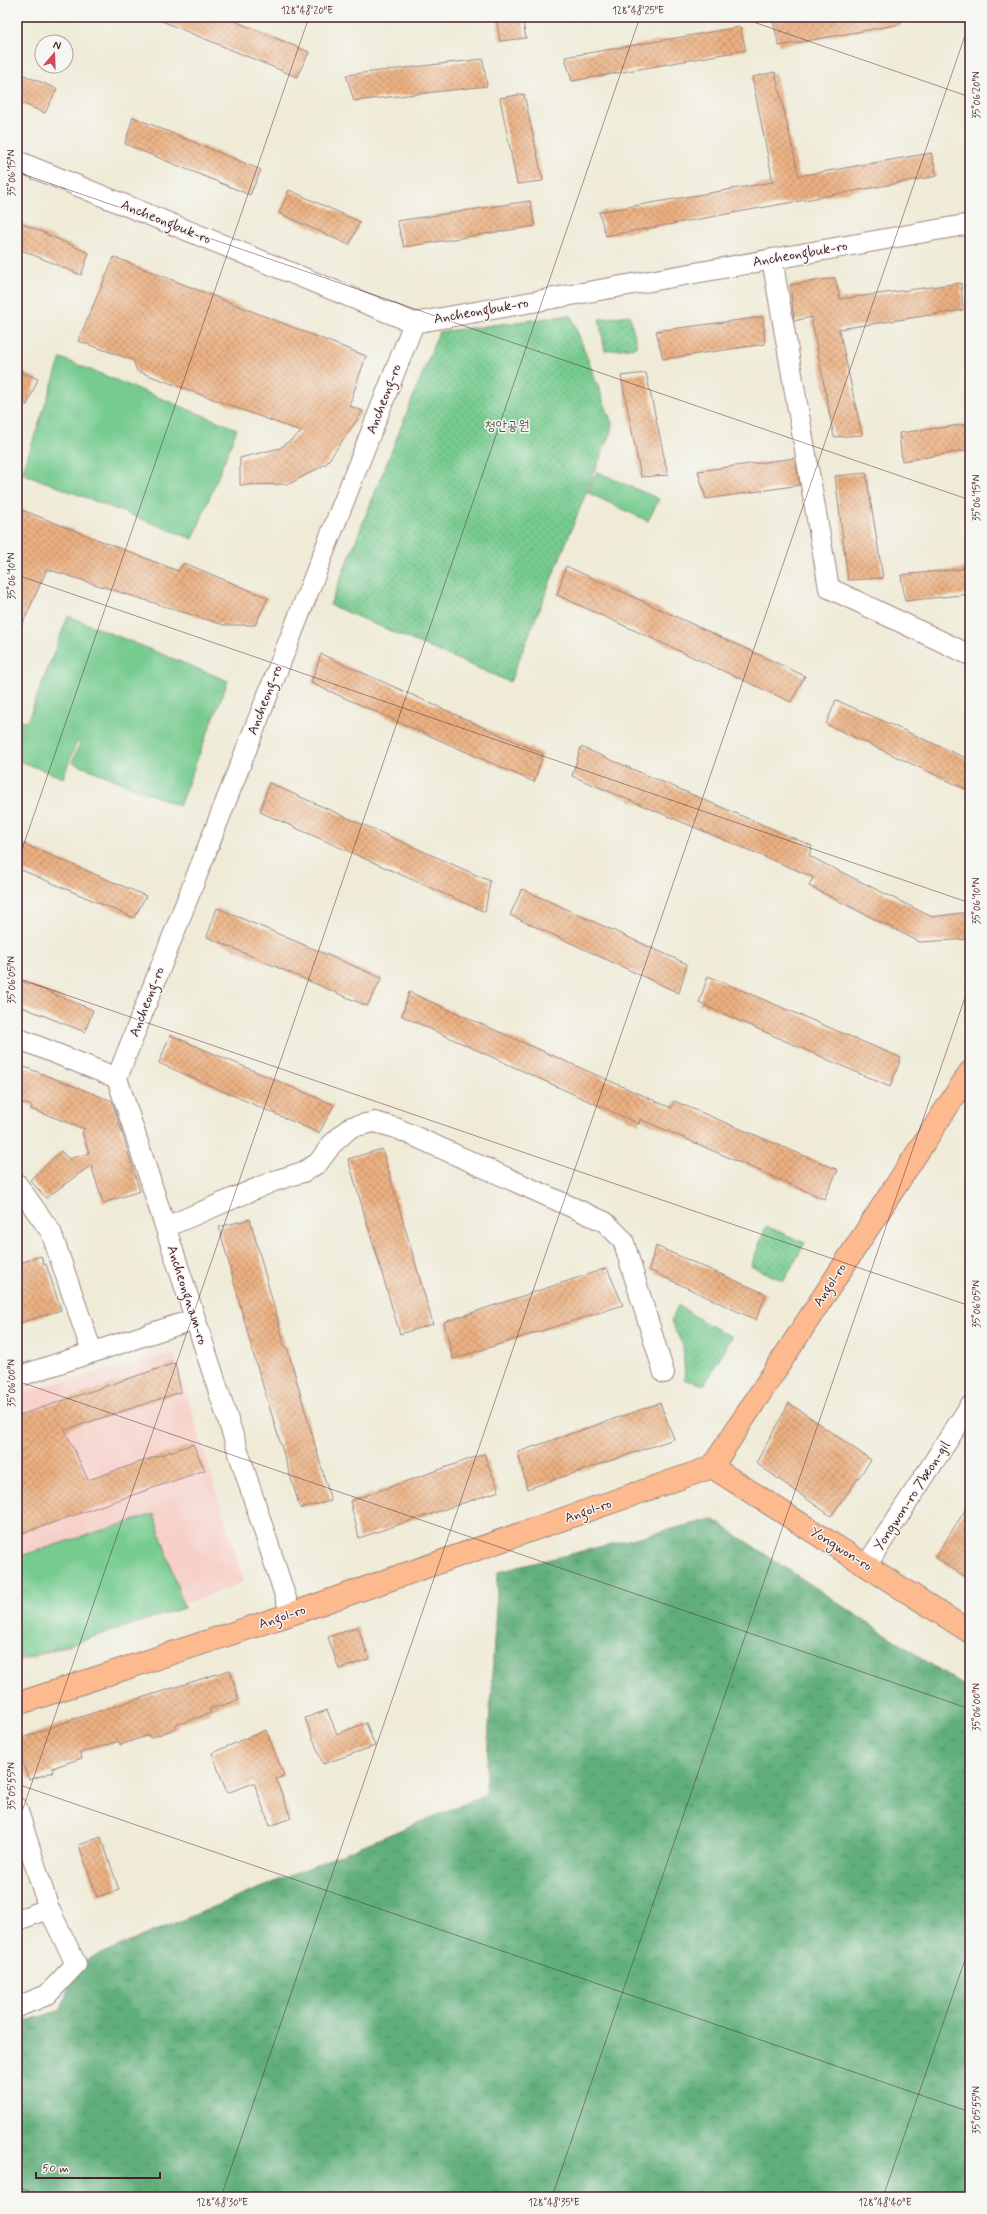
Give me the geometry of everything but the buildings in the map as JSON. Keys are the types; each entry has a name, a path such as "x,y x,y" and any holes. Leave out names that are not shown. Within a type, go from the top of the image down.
{"main road":[{"name":"Angol-ro","path":"17,1704 291,1614 712,1467 970,1072"},
{"name":"Yongwon-ro","path":"712,1467 970,1632"}],"street":[{"name":"Ancheongbuk-ro","path":"17,161 414,323 970,224"},
{"path":"772,259 829,588 970,655"},
{"name":"Ancheong-ro","path":"117,1078 414,323"},
{"path":"17,1038 117,1078"},
{"name":"Ancheongnam-ro","path":"117,1078 291,1614"},
{"path":"166,1227 274,1181 302,1172 318,1164 332,1144 351,1127 375,1122 389,1126 605,1222 623,1240 664,1373"},
{"path":"17,1184 51,1232 92,1352"},
{"path":"17,1376 195,1319"},
{"name":"Yongwon-ro 7beon-gil","path":"866,1566 968,1416"},
{"path":"17,1808 49,1909 76,1964 47,1995 17,2007"},
{"path":"17,1920 49,1909"}],"shaded area":[{"path":"174,1353 244,1582 17,1665 17,1393"}],"green space":[{"name":"청안공원","path":"571,315 613,426 510,682 330,605 439,332"},
{"path":"630,315 637,347 605,351 599,319"},
{"path":"61,358 237,429 193,539 22,473"},
{"path":"597,472 659,499 648,521 588,493"},
{"path":"68,616 228,681 179,806 72,762 80,742 77,741 63,778 17,760 17,718 27,722"},
{"path":"766,1226 805,1243 784,1281 751,1266"},
{"path":"678,1305 704,1322 732,1337 704,1385 685,1380 683,1346 671,1321"},
{"path":"154,1514 184,1608 17,1661 17,1557"},
{"path":"712,1519 970,1690 970,2197 17,2197 17,2024 61,2010 76,1964 485,1795 498,1572"}]}
